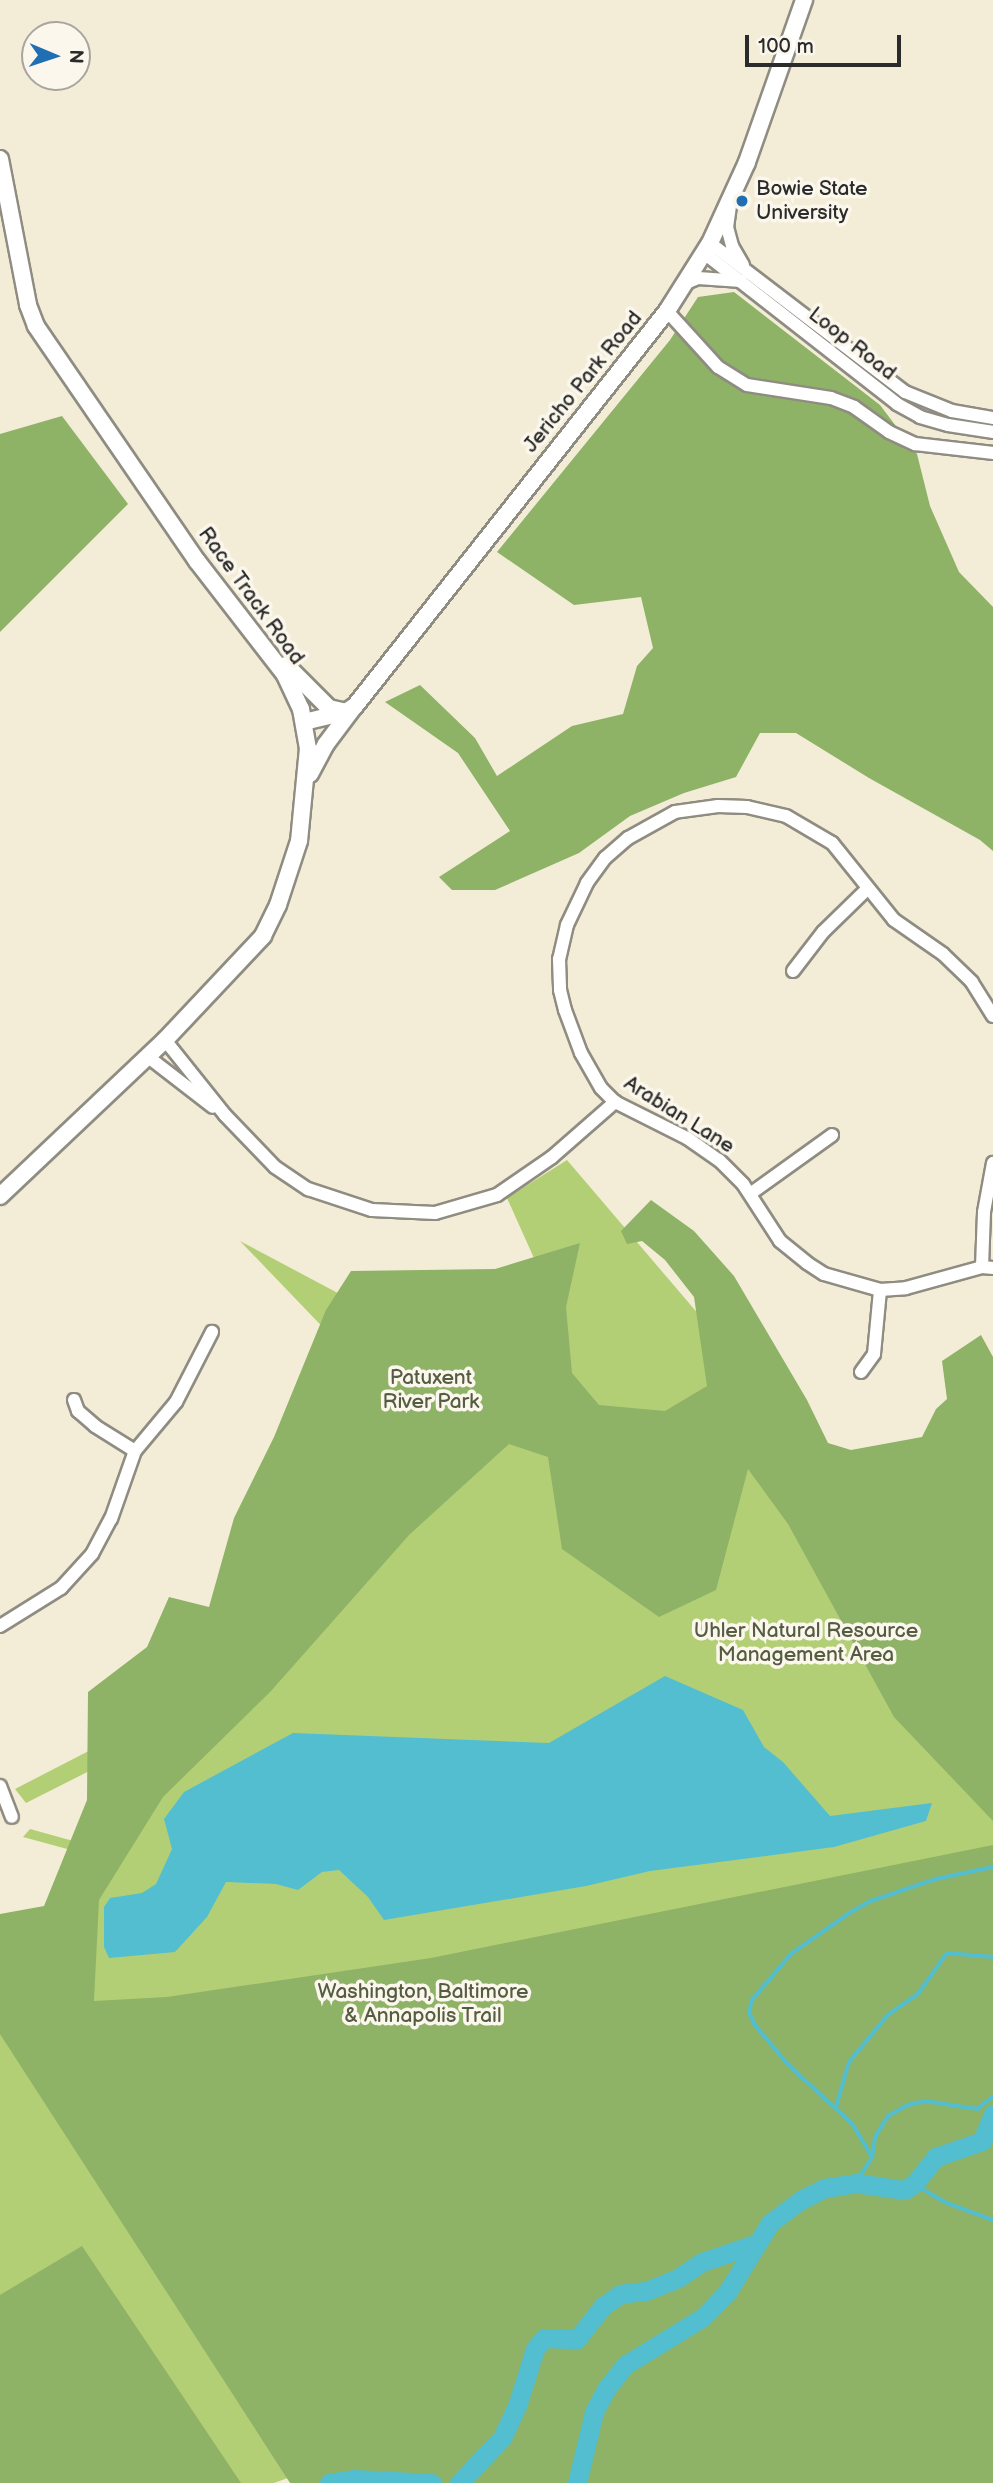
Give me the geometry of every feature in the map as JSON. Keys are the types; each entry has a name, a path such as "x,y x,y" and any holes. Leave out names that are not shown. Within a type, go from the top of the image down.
{"street":[{"name":"Jericho Park Road","path":"306,790 326,744 350,709 667,311 686,283 707,248 763,124 804,0"},
{"name":"Race Track Road","path":"0,159 28,305 36,326 197,561 295,692 308,748 306,790 295,859 263,936 165,1040 0,1196"},
{"path":"686,283 698,278 744,276 727,227 732,195"},
{"name":"Loop Road","path":"707,248 905,392 951,411 993,418"},
{"name":"Loop Road","path":"744,276 897,404 920,417 948,425 993,432"},
{"path":"667,311 718,368 747,385 831,398 855,407 889,432 915,444 993,453"},
{"path":"267,652 279,657 329,708 350,709"},
{"path":"304,722 350,709"},
{"name":"Arabian Lane","path":"993,1016 981,995 959,969 894,920 867,889 841,851 823,836 786,816 747,807 719,806 675,812 628,838 605,858 587,883 567,925 559,969 565,1010 581,1053 601,1088 615,1102 702,1147 730,1171 750,1194 780,1241 824,1274 880,1290 922,1285 988,1267 984,1212 993,1163"},
{"path":"793,971 823,932 867,889"},
{"path":"165,1040 225,1115 267,1159 308,1189 355,1206 414,1214 453,1210 512,1187 552,1157 615,1102"},
{"path":"148,1056 225,1115"},
{"path":"750,1194 832,1135"},
{"path":"861,1371 874,1354 880,1290"},
{"path":"0,1626 61,1588 92,1554 111,1519 135,1451 176,1402 212,1332"},
{"path":"74,1399 78,1411 95,1426 135,1451"},
{"path":"0,1786 12,1817"}],"green space":[{"path":"734,292 880,405 917,454 930,506 959,572 993,607 993,851 980,840 869,778 796,733 760,733 736,777 684,793 630,816 579,853 495,890 452,890 439,877 510,831 458,753 385,702 420,685 475,738 497,776 572,726 623,714 637,666 653,648 641,597 574,605 497,552 670,340 698,297"},
{"path":"62,416 128,504 0,632 0,434"},
{"name":"Washington, Baltimore & Annapolis Trail","path":"567,1160 706,1323 738,1420 885,1461 993,1401 993,2022 354,2454 274,2483 0,2483 0,1929 32,1939 93,1856 23,1837 30,1829 95,1847 119,1756 26,1803 15,1789 141,1724 361,1367 240,1241 381,1316 551,1296 507,1198"},
{"name":"Patuxent River Park","path":"651,1200 694,1231 734,1276 807,1400 828,1443 851,1450 922,1437 936,1409 947,1399 942,1361 981,1335 993,1357 993,1821 894,1717 788,1524 748,1469 716,1590 659,1617 562,1549 548,1457 509,1444 409,1535 271,1691 163,1797 99,1900 94,2001 167,1997 431,1958 993,1845 993,2483 290,2483 0,2034 0,1914 44,1906 87,1800 88,1692 147,1647 169,1597 209,1607 234,1518 274,1437 326,1310 351,1271 495,1269 580,1243 566,1307 572,1373 599,1405 665,1411 707,1386 694,1297 665,1260 642,1241 627,1244 621,1231"},
{"path":"82,2246 241,2483 0,2483 0,2295"}],"water":[{"path":"665,1676 743,1710 764,1747 783,1762 830,1816 932,1803 926,1821 834,1847 650,1871 586,1886 384,1920 368,1897 339,1870 322,1872 298,1890 276,1884 226,1882 207,1917 175,1952 109,1958 104,1947 104,1907 110,1898 142,1893 156,1884 172,1849 164,1819 184,1792 293,1733 549,1743"}],"waterway":[{"path":"872,2157 852,2124 788,2065 754,2024 749,2012 752,2000 791,1954 851,1912 871,1901 936,1879 993,1867"},
{"path":"836,2107 849,2062 888,2015 918,1994 947,1953 993,1957"},
{"path":"856,2183 872,2157 875,2137 888,2116 908,2105 925,2101 977,2109 993,2097"},
{"path":"577,2483 594,2412 607,2388 625,2365 703,2317 728,2291 770,2223 801,2200 825,2188 856,2183 904,2190 914,2184 936,2157 982,2141 993,2114"},
{"path":"914,2184 947,2203 993,2220"},
{"path":"459,2483 502,2438 517,2406 535,2349 544,2338 577,2339 603,2306 620,2294 646,2291 678,2278 702,2262 755,2244"},
{"path":"329,2483 354,2479 432,2483"}],"place":[{"name":"Bowie State University","path":"742,201"}],"park label":[{"name":"Uhler Natural Resource Management Area","path":"806,1643"}]}
